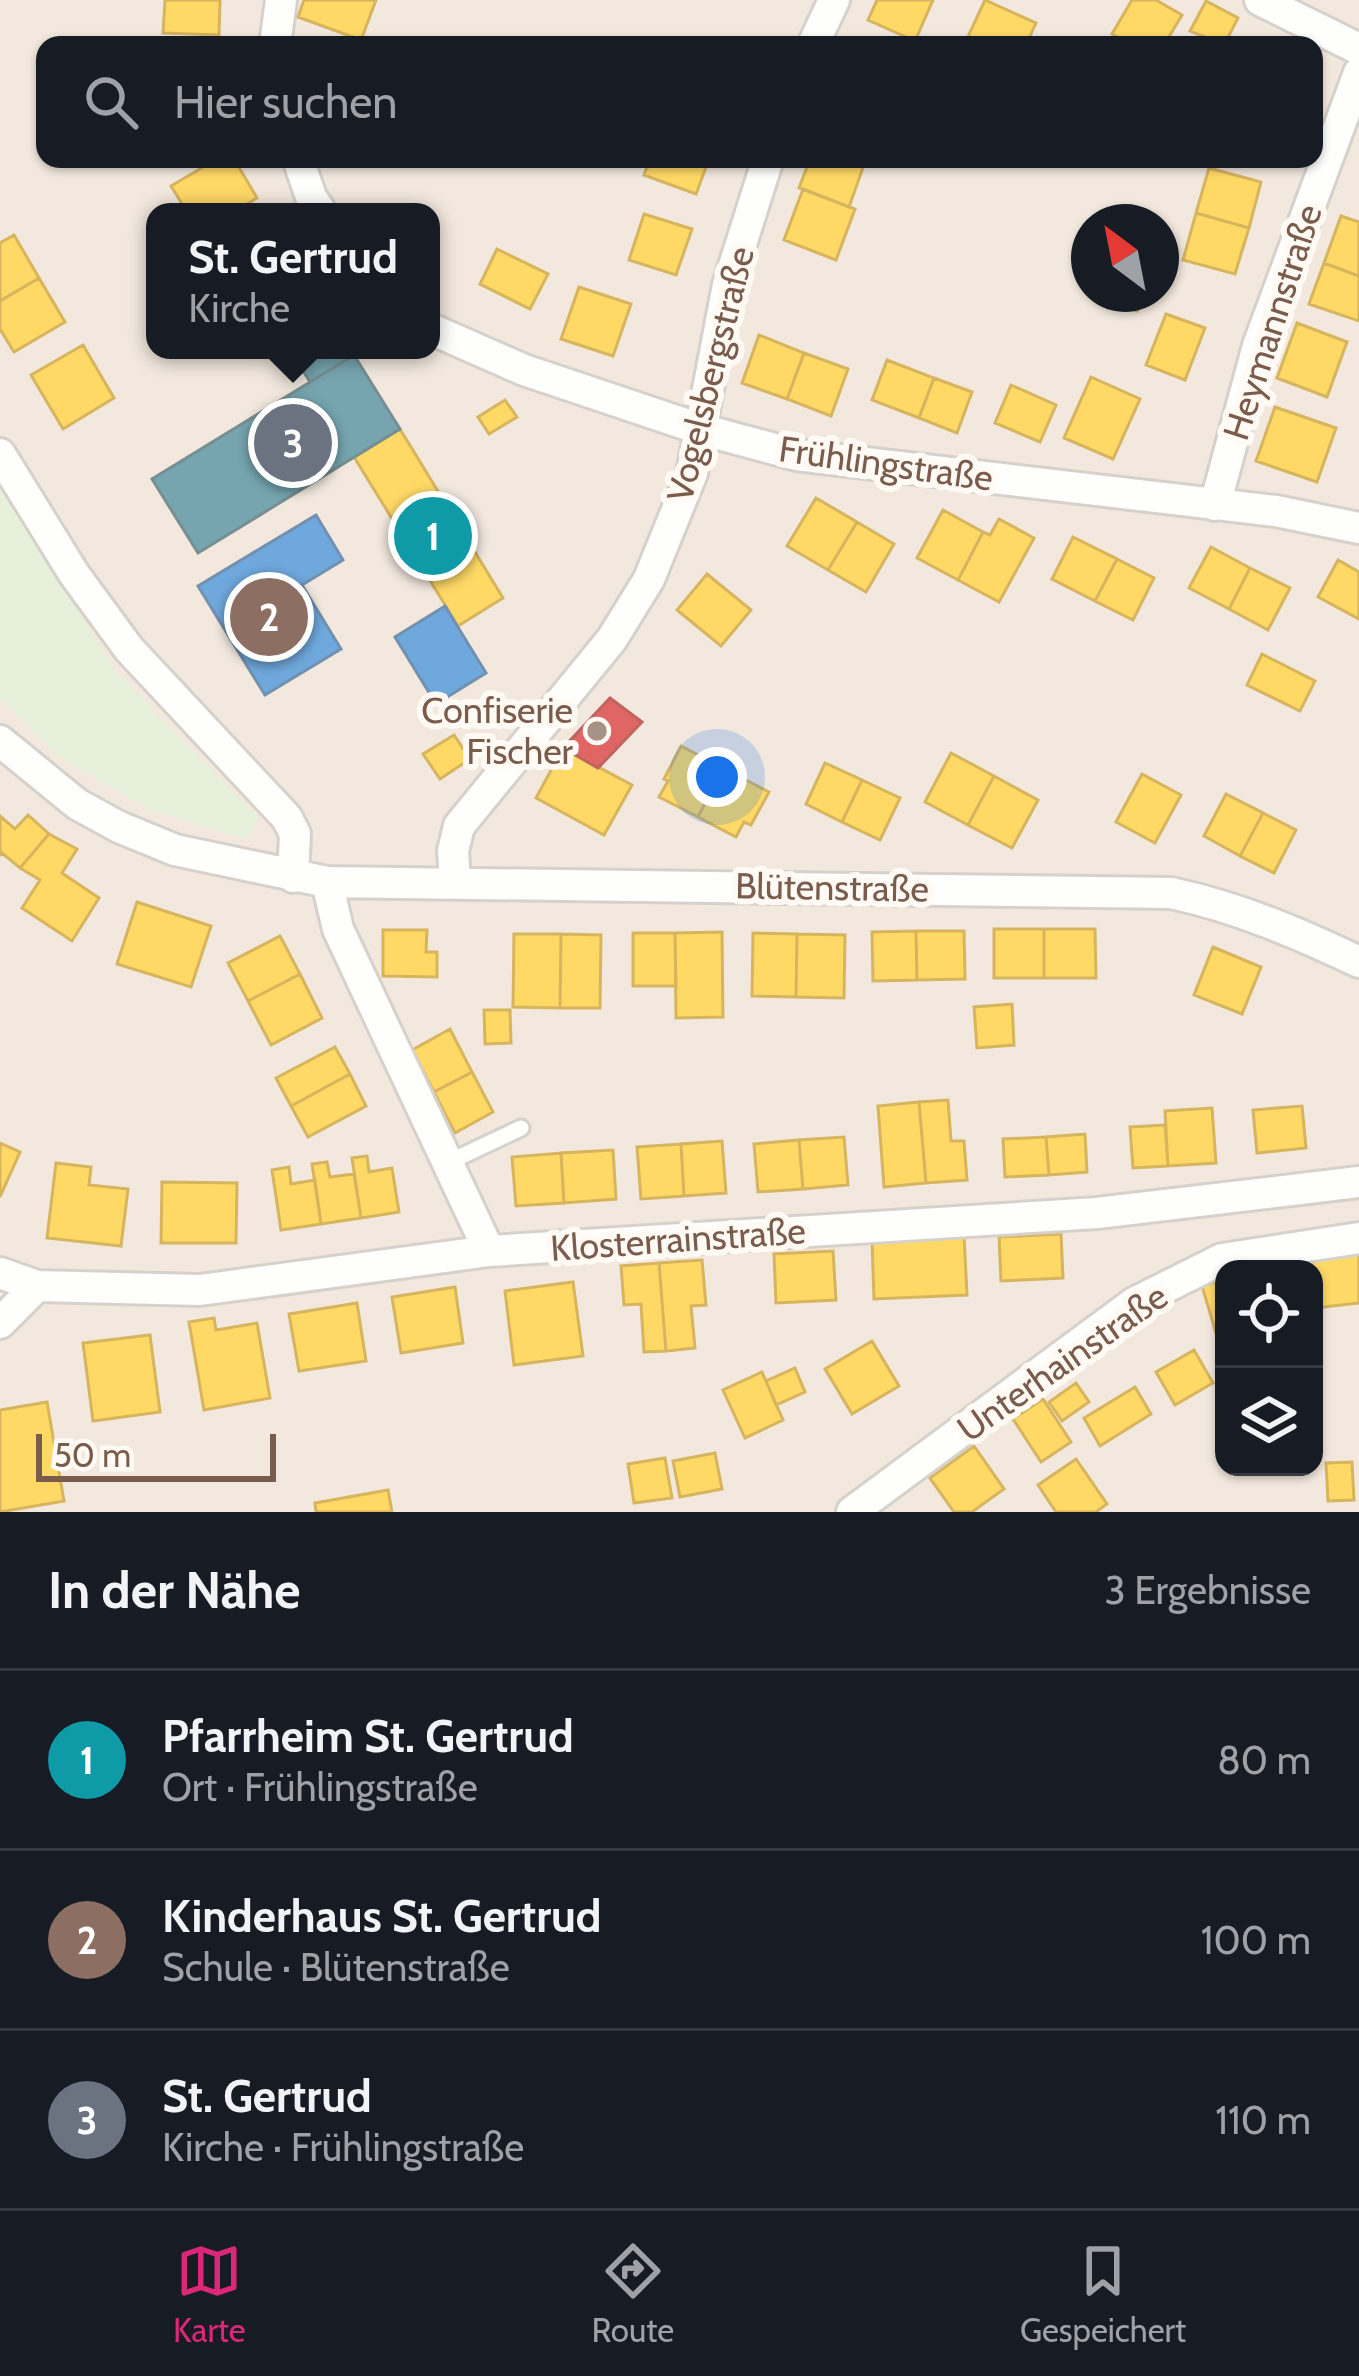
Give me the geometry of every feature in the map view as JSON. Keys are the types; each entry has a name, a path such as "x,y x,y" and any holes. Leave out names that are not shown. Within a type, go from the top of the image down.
{"street":[{"path":"276,36 281,0"},
{"path":"817,36 834,0"},
{"path":"1260,0 1359,49"},
{"name":"Heymannstraße","path":"1215,505 1258,346 1359,73"},
{"path":"301,168 315,203"},
{"name":"Vogelsbergstraße","path":"454,881 453,851 459,826 612,639 649,579 692,473 728,285 765,168"},
{"name":"Frühlingstraße","path":"440,333 524,370 700,429 797,454 1276,511 1359,528"},
{"path":"0,454 107,622 287,818 295,834 293,877"},
{"name":"Blütenstraße","path":"0,741 77,804 119,827 175,850 293,877 327,882 1172,892 1298,933 1359,962"},
{"path":"327,882 338,929 489,1251"},
{"name":"Klosterrainstraße","path":"0,1273 37,1286 200,1290 489,1251 1097,1213 1359,1182"},
{"name":"Unterhainstraße","path":"852,1512 1134,1303 1222,1259 1359,1238"},
{"path":"0,1323 37,1286"}],"lane":[{"path":"447,1163 521,1128"}],"shaded area":[{"path":"0,0 1359,0 1359,1512 0,1512"}],"green space":[{"path":"0,479 115,672 260,818 245,839 150,810 58,756 0,698"}],"building: Wohnen":[{"path":"165,0 220,0 219,35 163,33"},
{"path":"304,0 376,0 362,36 298,17"},
{"path":"877,0 933,0 917,36 904,36 868,20"},
{"path":"985,0 1036,23 1030,36 968,36"},
{"path":"1132,0 1156,0 1182,15 1169,36 1112,34"},
{"path":"1206,1 1238,18 1229,36 1190,31"},
{"path":"202,168 239,168 257,198 249,203 181,203 171,186"},
{"path":"647,168 706,168 696,194 644,175"},
{"path":"807,168 863,168 849,207 799,188"},
{"path":"1209,168 1261,182 1249,228 1196,213"},
{"path":"803,189 855,209 836,260 784,240"},
{"path":"1196,213 1249,228 1235,274 1183,260"},
{"path":"644,214 692,229 676,275 629,260"},
{"path":"1341,216 1359,222 1359,276 1324,263"},
{"path":"14,235 39,278 0,301 0,243"},
{"path":"497,249 548,274 530,309 480,284"},
{"path":"1324,263 1359,276 1359,321 1309,304"},
{"path":"39,278 65,322 14,352 0,329 0,301"},
{"path":"579,287 631,304 613,356 561,339"},
{"path":"1166,314 1205,328 1185,380 1146,365"},
{"path":"1297,323 1347,342 1327,397 1277,378"},
{"path":"759,335 804,353 787,399 742,383"},
{"path":"83,345 114,398 63,429 31,375"},
{"path":"804,353 848,369 831,416 787,399"},
{"path":"887,360 934,378 919,418 872,400"},
{"path":"1091,377 1140,399 1113,459 1064,438"},
{"path":"934,378 972,392 957,433 919,418"},
{"path":"1011,385 1056,405 1040,442 995,423"},
{"path":"505,400 517,417 489,434 478,417"},
{"path":"1275,407 1336,428 1317,482 1256,461"},
{"path":"400,429 503,598 458,626 354,457"},
{"path":"816,498 857,522 828,570 787,546"},
{"path":"943,510 983,532 958,580 917,558"},
{"path":"999,519 1034,538 999,602 958,580 983,532 990,535"},
{"path":"857,522 894,544 866,592 828,570"},
{"path":"1073,537 1117,559 1095,601 1052,579"},
{"path":"1211,547 1250,568 1229,609 1189,588"},
{"path":"1117,559 1154,578 1133,620 1095,601"},
{"path":"1338,560 1359,572 1359,619 1318,597"},
{"path":"1250,568 1290,588 1268,630 1229,609"},
{"path":"707,574 751,610 721,646 677,610"},
{"path":"1262,654 1315,681 1300,711 1247,685"},
{"path":"454,735 470,759 440,779 423,754"},
{"path":"681,746 723,768 698,817 659,797"},
{"path":"563,748 632,785 604,835 536,798"},
{"path":"951,753 994,776 968,825 925,802"},
{"path":"825,763 862,780 842,822 806,804"},
{"path":"723,768 769,792 751,825 744,822 736,837 698,817"},
{"path":"1142,774 1181,795 1155,843 1116,822"},
{"path":"994,776 1038,800 1012,848 968,825"},
{"path":"862,780 900,798 880,840 842,822"},
{"path":"1226,794 1263,813 1240,856 1204,836"},
{"path":"1263,813 1296,830 1274,873 1240,856"},
{"path":"28,815 49,834 20,868 0,855 0,816 15,829"},
{"path":"49,834 77,849 62,873 99,898 72,941 22,908 40,880 20,868"},
{"path":"137,902 211,926 191,987 117,964"},
{"path":"994,929 1044,929 1044,978 994,978"},
{"path":"1044,929 1095,929 1096,978 1044,978"},
{"path":"383,930 427,930 426,952 437,952 437,977 383,976"},
{"path":"916,931 917,980 873,981 872,932"},
{"path":"916,931 964,931 965,979 917,980"},
{"path":"722,932 723,1017 676,1018 675,933"},
{"path":"633,933 675,933 676,986 633,986"},
{"path":"753,933 797,934 796,997 752,996"},
{"path":"514,934 561,934 560,1008 513,1007"},
{"path":"561,934 601,935 600,1008 560,1008"},
{"path":"797,934 845,935 844,998 796,997"},
{"path":"280,936 300,974 248,1001 228,963"},
{"path":"1213,947 1261,967 1242,1014 1194,995"},
{"path":"300,974 322,1018 271,1045 248,1001"},
{"path":"1012,1004 1014,1045 977,1048 974,1007"},
{"path":"484,1010 510,1010 511,1043 485,1044"},
{"path":"450,1029 472,1072 434,1092 412,1050"},
{"path":"335,1047 350,1074 291,1106 276,1078"},
{"path":"472,1072 493,1112 455,1133 434,1092"},
{"path":"350,1074 366,1106 308,1137 291,1106"},
{"path":"948,1100 951,1141 964,1141 967,1180 926,1183 919,1102"},
{"path":"919,1102 926,1183 884,1187 878,1106"},
{"path":"1302,1106 1306,1148 1257,1153 1253,1110"},
{"path":"1212,1108 1216,1163 1168,1166 1165,1111"},
{"path":"1165,1125 1168,1166 1133,1168 1130,1127"},
{"path":"1085,1134 1087,1172 1049,1175 1046,1137"},
{"path":"844,1137 848,1185 803,1189 799,1140"},
{"path":"1046,1137 1049,1175 1005,1177 1003,1139"},
{"path":"799,1140 803,1189 758,1192 754,1144"},
{"path":"722,1141 726,1193 684,1196 681,1144"},
{"path":"0,1143 20,1152 0,1197"},
{"path":"681,1144 684,1196 641,1199 637,1147"},
{"path":"613,1150 616,1199 564,1203 561,1153"},
{"path":"561,1153 564,1203 516,1206 512,1157"},
{"path":"367,1156 369,1172 392,1168 399,1212 361,1218 352,1158"},
{"path":"327,1162 330,1177 354,1174 361,1218 321,1224 312,1164"},
{"path":"56,1163 91,1167 89,1185 128,1189 121,1246 47,1238"},
{"path":"289,1167 291,1184 315,1180 321,1224 281,1230 272,1170"},
{"path":"162,1182 237,1183 236,1243 161,1243"},
{"path":"1061,1234 1063,1278 1001,1281 999,1237"},
{"path":"964,1236 967,1295 874,1299 872,1241"},
{"path":"833,1251 836,1300 776,1303 774,1254"},
{"path":"1359,1251 1359,1303 1323,1307 1323,1260 1275,1260"},
{"path":"702,1260 706,1305 691,1306 695,1348 666,1351 659,1263"},
{"path":"659,1263 666,1351 644,1352 641,1304 624,1305 621,1266"},
{"path":"573,1282 583,1356 514,1365 505,1291"},
{"path":"1215,1282 1215,1330 1202,1286"},
{"path":"455,1287 463,1343 401,1353 392,1297"},
{"path":"357,1303 366,1361 299,1371 289,1314"},
{"path":"214,1318 216,1330 257,1323 270,1398 204,1410 189,1322"},
{"path":"150,1335 160,1412 93,1421 83,1343"},
{"path":"872,1341 899,1386 852,1414 825,1369"},
{"path":"1194,1350 1213,1383 1175,1405 1156,1372"},
{"path":"795,1368 805,1392 776,1405 766,1381"},
{"path":"762,1372 783,1420 745,1438 723,1390"},
{"path":"1076,1383 1089,1402 1062,1421 1049,1402"},
{"path":"1135,1387 1151,1414 1100,1446 1084,1418"},
{"path":"1043,1399 1071,1442 1041,1462 1013,1419"},
{"path":"47,1402 64,1501 0,1512 0,1410"},
{"path":"974,1446 1004,1489 972,1512 954,1512 930,1478"},
{"path":"715,1453 722,1489 680,1497 673,1461"},
{"path":"665,1458 672,1498 634,1503 628,1464"},
{"path":"1076,1459 1107,1504 1096,1512 1056,1512 1038,1485"},
{"path":"1352,1462 1354,1500 1328,1501 1326,1463"},
{"path":"388,1490 392,1512 316,1512 315,1503"}],"building: Handel":[{"path":"610,698 642,722 598,768 563,748"}],"building: Schulen":[{"path":"316,515 343,560 302,585 341,649 265,695 198,586"},
{"path":"445,606 486,673 436,704 395,637"}],"building: Öffentlich":[{"path":"296,359 347,359 310,382"},
{"path":"347,359 356,359 400,429 198,553 152,479"}],"place":[{"name":"St. Gertrud","path":"293,443"},
{"name":"Pfarrheim St. Gertrud","path":"433,536"},
{"name":"Kinderhaus St. Gertrud","path":"269,617"},
{"name":"Confiserie Fischer","path":"597,731"}]}
